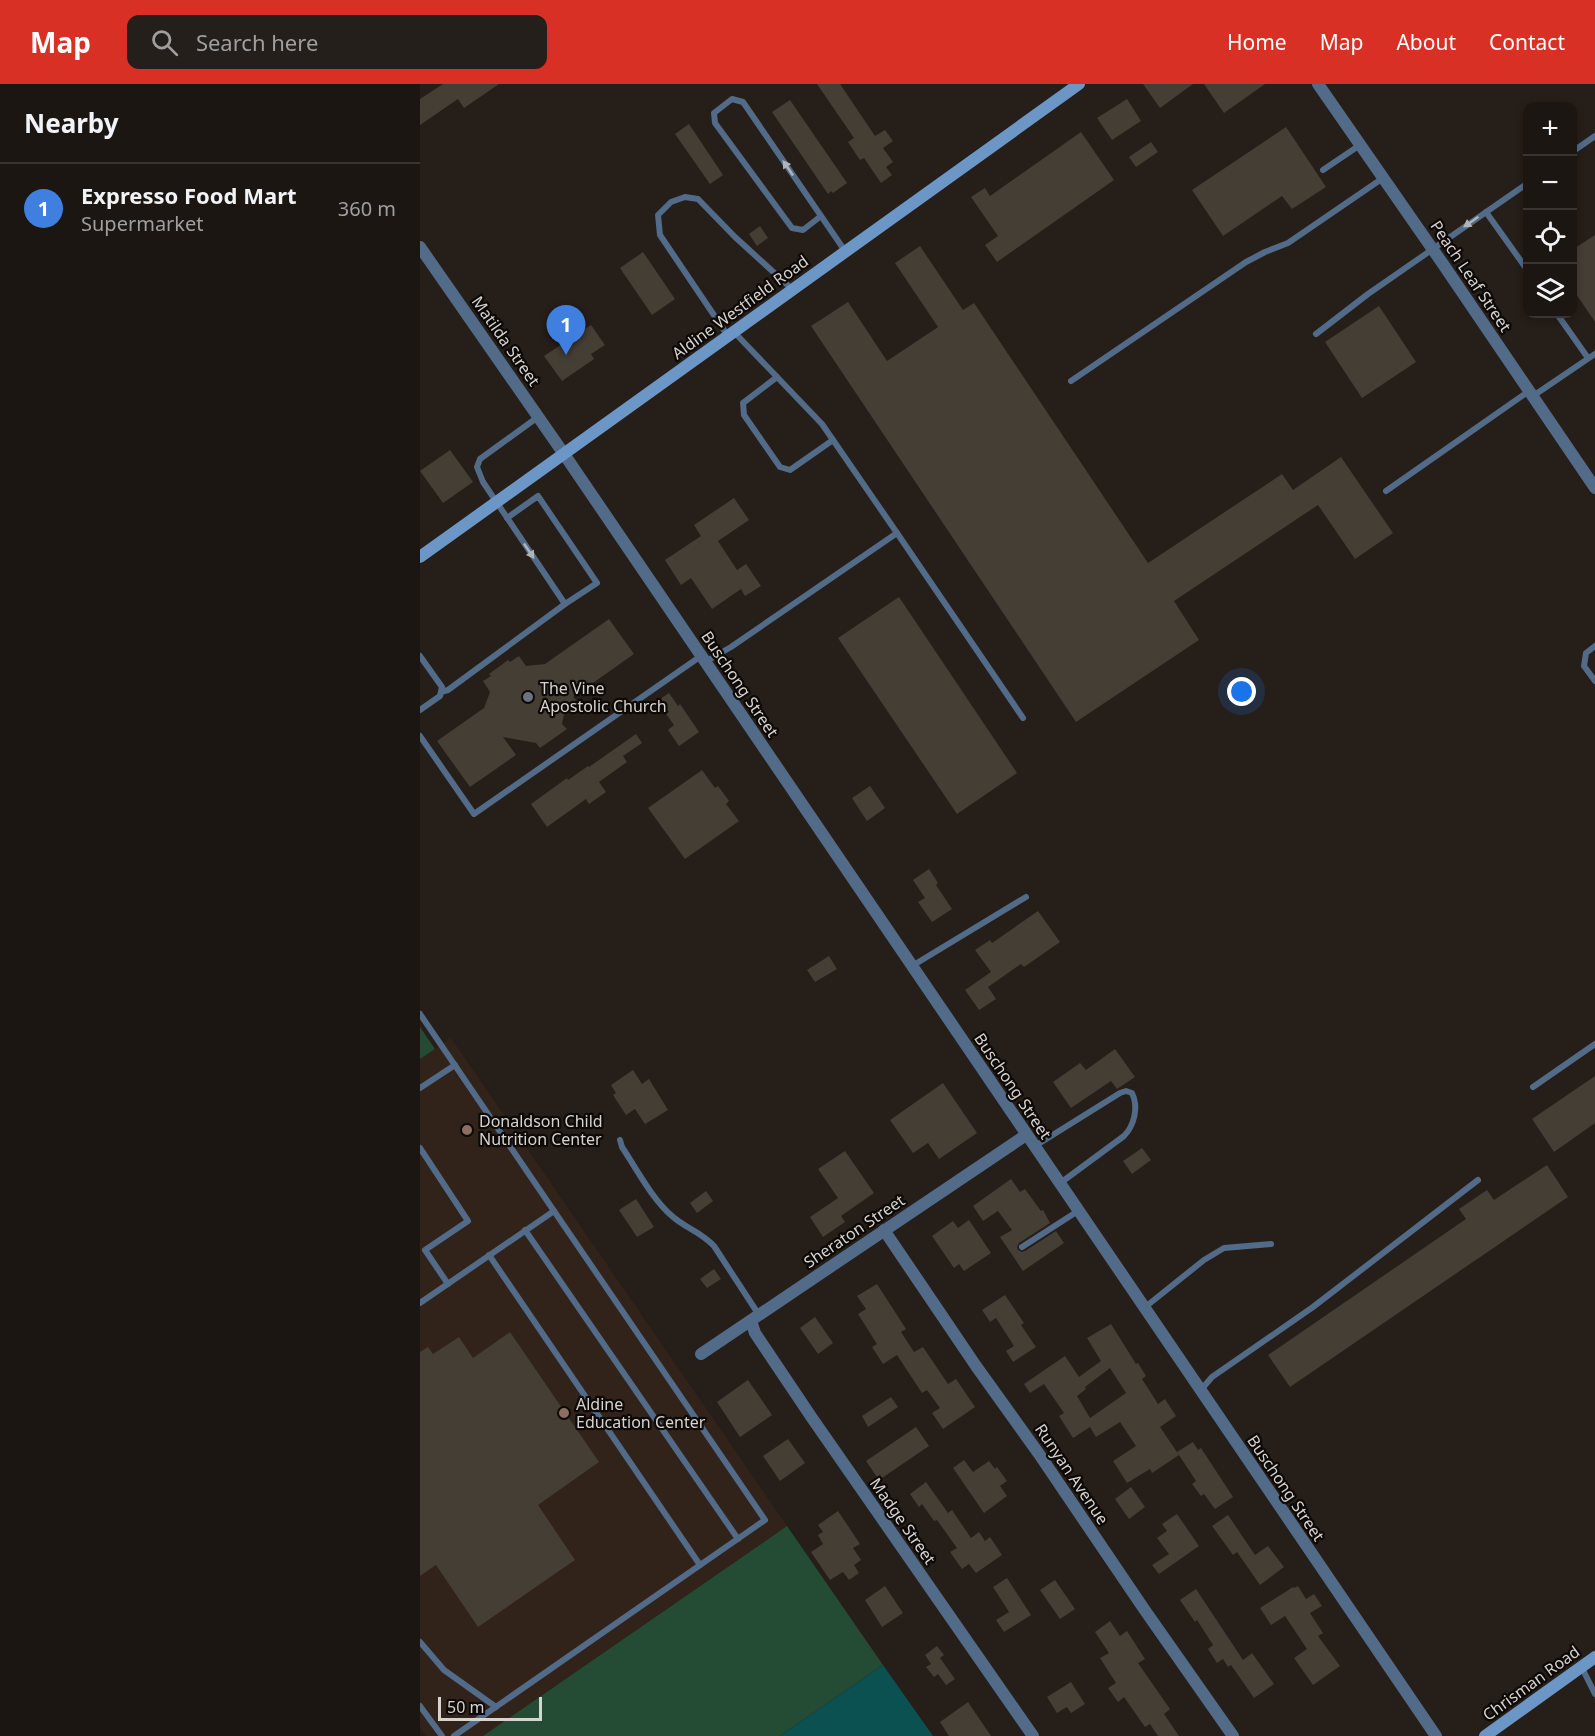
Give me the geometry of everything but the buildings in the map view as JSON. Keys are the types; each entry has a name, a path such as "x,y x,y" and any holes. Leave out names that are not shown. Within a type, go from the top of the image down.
{"main road":[{"name":"Aldine Westfield Road","path":"420,557 1079,84"},
{"name":"Chrisman Road","path":"1485,1736 1502,1731 1595,1657"}],"street":[{"name":"Peach Leaf Street","path":"1318,84 1595,488"},
{"name":"Matilda Street","path":"420,247 564,454"},
{"name":"Buschong Street","path":"564,454 1436,1736"},
{"name":"Sheraton Street","path":"701,1354 1026,1135"},
{"name":"Runyan Avenue","path":"884,1230 1233,1736"},
{"name":"Madge Street","path":"755,1318 755,1333 1033,1736"}],"lane":[{"path":"821,216 803,230 792,228 715,123 714,113 732,99 743,102 821,216 845,252"},
{"path":"1577,149 1595,136"},
{"path":"1323,170 1360,145"},
{"path":"1071,381 1246,262 1288,243 1383,178"},
{"path":"1316,334 1523,186"},
{"path":"793,290 735,237 698,199 685,197 671,201 658,215 660,235 731,334 822,424 1023,718"},
{"path":"1486,212 1523,265"},
{"path":"1560,318 1588,358"},
{"path":"1386,491 1531,393 1595,354"},
{"path":"777,377 743,403 744,415 780,466 790,470 833,440"},
{"path":"538,417 480,459 477,467 478,474 565,604"},
{"path":"441,692 448,690 597,583 538,496 507,518"},
{"path":"420,736 474,814 703,659 731,647 897,533"},
{"path":"1595,646 1586,653 1584,666 1595,681"},
{"path":"420,656 442,687 440,696 420,710"},
{"path":"912,966 1026,897"},
{"path":"420,1014 765,1520 454,1736"},
{"path":"1533,1087 1595,1044"},
{"path":"420,1088 455,1065"},
{"path":"1034,1147 1120,1093 1126,1091 1132,1094 1136,1100 1130,1130 1059,1184"},
{"path":"620,1140 622,1147 664,1208 714,1246 755,1318"},
{"path":"420,1148 468,1221 425,1250 448,1284"},
{"path":"1200,1391 1212,1377 1313,1307 1478,1179"},
{"path":"420,1303 554,1211"},
{"path":"1022,1247 1078,1212"},
{"path":"525,1230 738,1539"},
{"path":"1144,1308 1204,1260 1224,1248 1271,1244"},
{"path":"489,1255 700,1565"},
{"path":"420,1642 444,1670 496,1707"},
{"path":"1581,1666 1595,1694"},
{"path":"420,1706 442,1736"}],"shaded area":[{"name":"Aldine Education Center","path":"451,1038 787,1526 483,1736 426,1736 420,1728 420,1059"}],"green space":[{"path":"420,1027 435,1049 420,1059"},
{"path":"787,1526 883,1665 780,1736 483,1736"}],"water":[{"path":"883,1665 933,1736 780,1736"}],"place":[{"name":"Expresso Food Mart","path":"566,355"},
{"name":"The Vine Apostolic Church","path":"528,697"},
{"name":"Donaldson Child Nutrition Center","path":"467,1130"},
{"name":"Aldine Education Center","path":"564,1413"}]}
